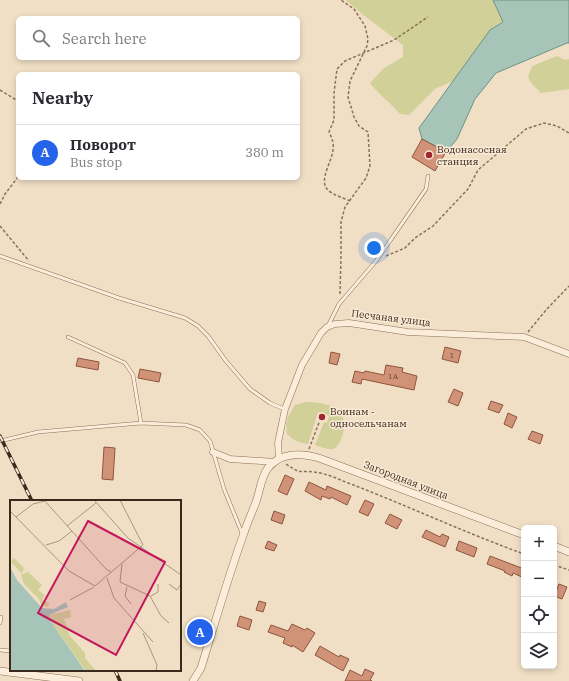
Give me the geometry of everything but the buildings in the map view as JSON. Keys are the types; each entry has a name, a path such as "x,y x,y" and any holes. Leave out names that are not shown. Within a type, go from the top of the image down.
{"street":[{"name":"Песчаная улица","path":"327,327 335,324 349,323 408,332 524,337 569,354"},
{"path":"193,681 201,668 243,534 264,475 277,460 278,443 284,409 302,365 321,333 327,327"},
{"path":"213,452 230,459 277,460"},
{"name":"Загородная улица","path":"277,460 290,455 307,455 319,458 521,534"},
{"path":"557,547 569,552"},
{"path":"0,671 79,681"}],"lane":[{"path":"327,327 339,304 376,261 426,190 428,176"},
{"path":"0,256 119,298 184,318 198,326 208,336 226,361 250,388 270,403 284,409"},
{"path":"68,337 125,364 133,375 141,423"},
{"path":"0,441 38,432 141,423 186,425 200,430 210,441 224,489 243,534"},
{"path":"0,623 1,617"},
{"path":"0,650 10,651"}],"path":[{"path":"339,304 341,255 340,222 345,207 366,178 370,166 368,132 359,126 354,117 348,97 350,81 368,46 368,39 365,26 354,9 341,0"},
{"path":"350,201 328,191 325,185 326,173 333,151 333,141 329,132 334,120 334,93 337,69 344,61 394,40 428,18"},
{"path":"0,90 16,101"},
{"path":"376,261 405,248 415,238 433,226 468,189 478,170 526,128 544,123 557,126 569,133"},
{"path":"0,204 16,179"},
{"path":"0,226 19,248 32,267"},
{"path":"524,337 546,310 569,286"},
{"path":"307,455 320,420"},
{"path":"277,460 296,471 314,471 328,475 370,491 487,541 521,553"},
{"path":"557,566 569,570"}],"green space":[{"path":"346,0 493,0 503,21 490,30 453,81 435,89 409,115 400,114 370,83 384,68 403,57 403,45"},
{"path":"557,56 565,60 569,59 569,89 541,93 532,84 528,77 532,66"},
{"path":"306,402 315,402 330,406 341,414 344,427 340,442 335,448 329,449 315,445 324,422 327,423 329,416 318,412 308,444 296,441 287,434 287,422 295,405"}],"shaded area":[{"path":"493,0 569,0 569,43 496,73 475,99 457,139 446,152 422,139 419,128 490,30 503,22"}],"railway":[{"path":"0,436 32,500"},
{"path":"115,671 120,681"}],"place":[{"name":"Водонасосная станция","path":"429,155"},
{"name":"Воинам - односельчанам","path":"322,417"},
{"name":"Поворот","path":"200,632"}]}
